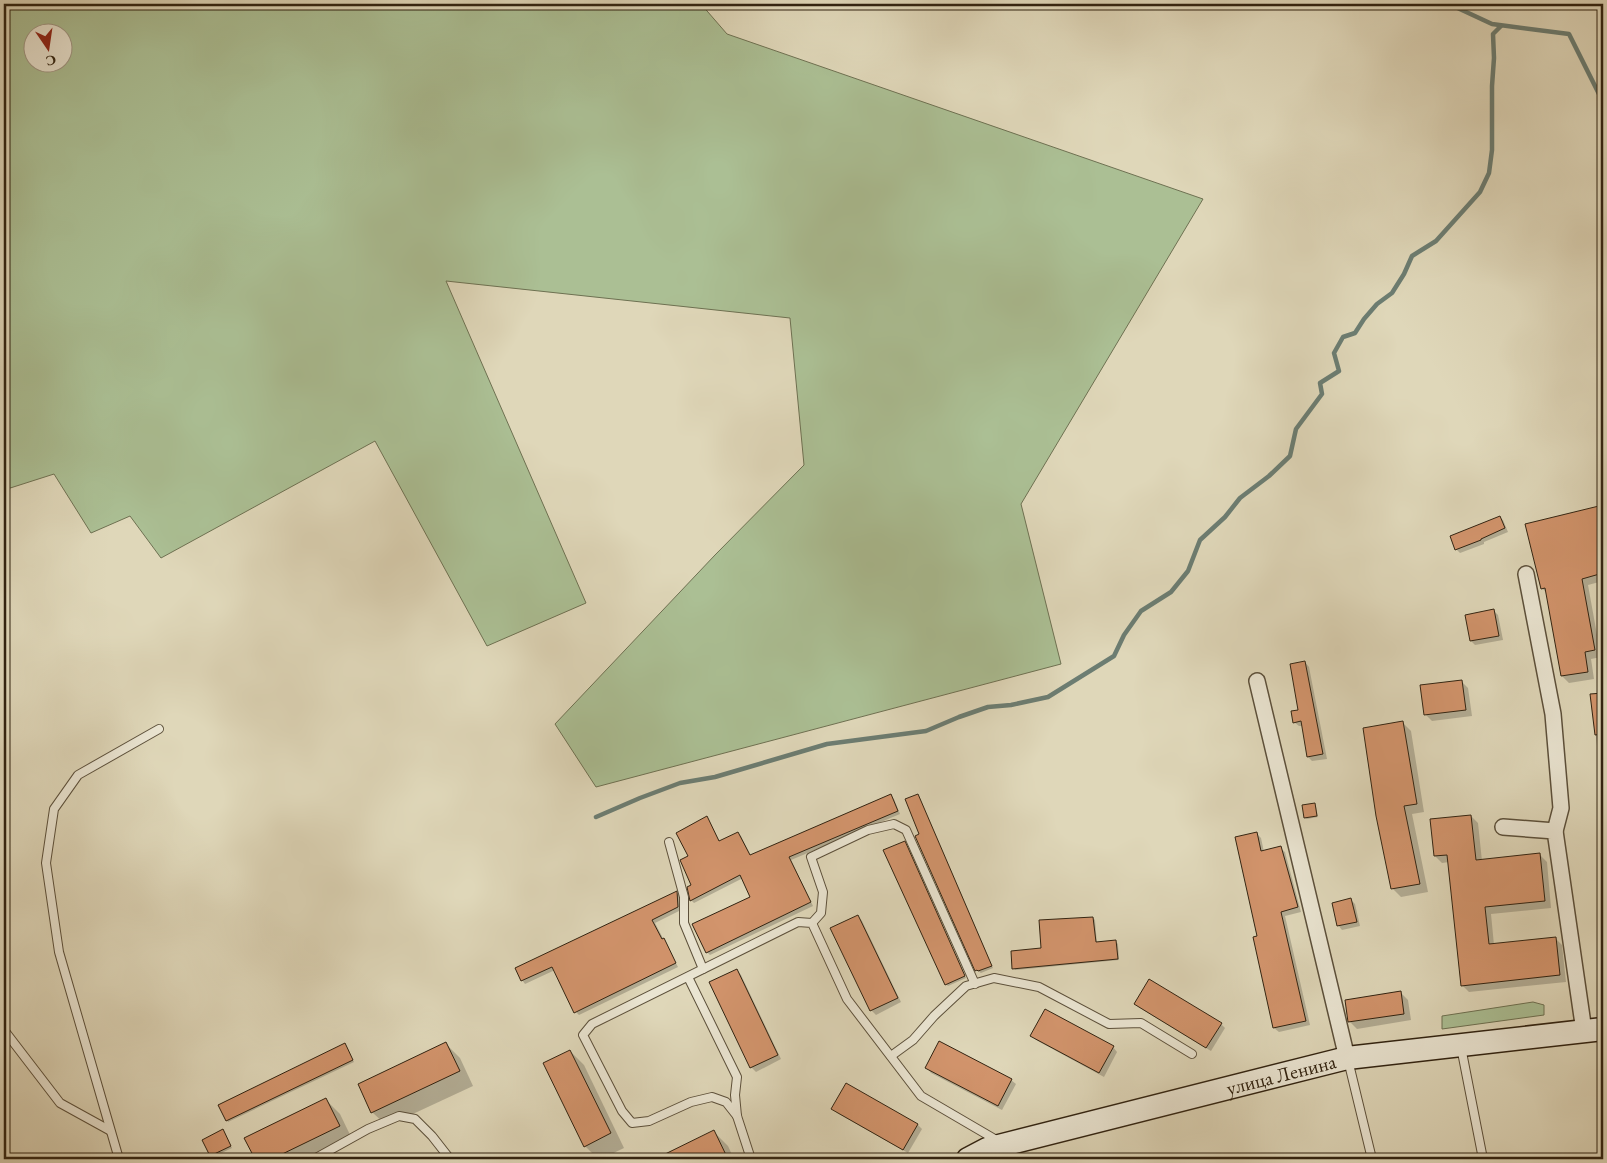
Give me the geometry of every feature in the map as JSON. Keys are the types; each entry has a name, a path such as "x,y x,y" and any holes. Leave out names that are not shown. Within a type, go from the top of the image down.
{"street":[{"path":"1526,574 1553,714 1561,808 1556,831 1594,1030"},
{"path":"1257,681 1347,1058"},
{"path":"1503,827 1556,831"},
{"name":"улица Ленина","path":"968,1159 987,1149 1347,1058 1594,1030"}],"lane":[{"path":"118,1159 59,952 46,863 54,809 78,775 159,730"},
{"path":"812,923 821,912 823,892 811,857 868,830 894,824 906,830 975,984"},
{"path":"669,842 684,897 684,923 703,969"},
{"path":"737,1116 726,1102 712,1097 691,1102 648,1121 632,1123 622,1111 584,1035 592,1024 688,976 798,922 812,923"},
{"path":"812,923 847,999 921,1096 1004,1145"},
{"path":"688,976 737,1077 735,1095 737,1116 751,1159"},
{"path":"891,1056 913,1040 934,1016 966,986 994,978 1039,987 1109,1024 1141,1024 1192,1054"},
{"path":"4,1030 60,1103 109,1130"},
{"path":"1460,1045 1483,1159"},
{"path":"1347,1058 1372,1159"},
{"path":"314,1159 368,1129 399,1116 415,1119 432,1136 450,1159"}],"green space":[{"path":"4,4 701,4 727,34 1203,199 1021,504 1061,664 596,787 555,724 715,555 804,465 790,318 446,281 586,603 487,646 375,441 161,558 130,516 91,533 54,474 4,490"},
{"path":"1533,1002 1544,1005 1544,1015 1442,1029 1442,1016"}],"building":[{"path":"1603,505 1603,573 1582,579 1595,650 1585,652 1588,672 1561,676 1545,588 1541,589 1525,524"},
{"path":"1500,516 1505,528 1455,550 1450,536"},
{"path":"1494,609 1499,636 1470,641 1465,615"},
{"path":"1305,661 1323,754 1307,757 1301,721 1293,723 1291,711 1298,710 1290,664"},
{"path":"1462,680 1466,710 1424,715 1420,685"},
{"path":"1603,693 1603,734 1595,735 1590,694"},
{"path":"1403,721 1417,804 1404,806 1420,884 1391,889 1376,816 1363,728"},
{"path":"891,794 898,811 789,857 811,902 706,953 692,924 750,897 740,875 690,901 687,887 691,885 680,860 688,856 676,833 707,816 719,841 738,832 750,855"},
{"path":"918,794 992,966 975,971 915,836 919,834 905,799"},
{"path":"1315,803 1317,816 1304,818 1302,805"},
{"path":"1471,815 1476,860 1540,853 1545,901 1485,907 1489,944 1556,937 1560,975 1461,986 1447,855 1434,856 1430,819"},
{"path":"1257,832 1261,851 1281,846 1298,907 1281,912 1306,1021 1273,1028 1253,937 1257,936 1235,837"},
{"path":"905,841 965,976 945,985 883,850"},
{"path":"677,891 678,907 652,920 662,939 664,938 676,963 574,1013 552,967 521,981 515,968"},
{"path":"1351,898 1357,922 1337,926 1332,903"},
{"path":"858,915 898,998 870,1011 830,928"},
{"path":"1093,917 1096,942 1116,940 1118,959 1012,969 1011,951 1041,948 1039,920"},
{"path":"737,969 778,1055 750,1068 709,982"},
{"path":"1149,979 1222,1023 1206,1048 1134,1004"},
{"path":"1401,991 1404,1014 1348,1022 1345,1000"},
{"path":"1045,1009 1114,1046 1099,1073 1030,1036"},
{"path":"939,1041 1012,1079 998,1106 925,1068"},
{"path":"446,1042 460,1071 371,1113 358,1084"},
{"path":"345,1043 353,1060 226,1121 218,1105"},
{"path":"570,1050 611,1133 584,1147 543,1063"},
{"path":"846,1083 918,1124 903,1150 831,1109"},
{"path":"326,1098 340,1126 272,1159 255,1159 244,1138"},
{"path":"223,1129 231,1146 210,1156 202,1140"},
{"path":"714,1130 728,1159 655,1159"}],"waterway":[{"path":"1449,4 1492,24 1569,34 1603,102"},
{"path":"596,817 680,783 715,777 827,744 926,731 988,707 1011,705 1048,697 1114,656 1124,635 1141,611 1171,592 1188,571 1200,540 1225,517 1240,498 1269,476 1290,456 1296,429 1322,394 1320,383 1339,371 1334,353 1343,337 1355,333 1377,304 1392,293 1404,274 1412,256 1436,241 1480,192 1489,173 1492,150 1493,34 1501,26"}]}
